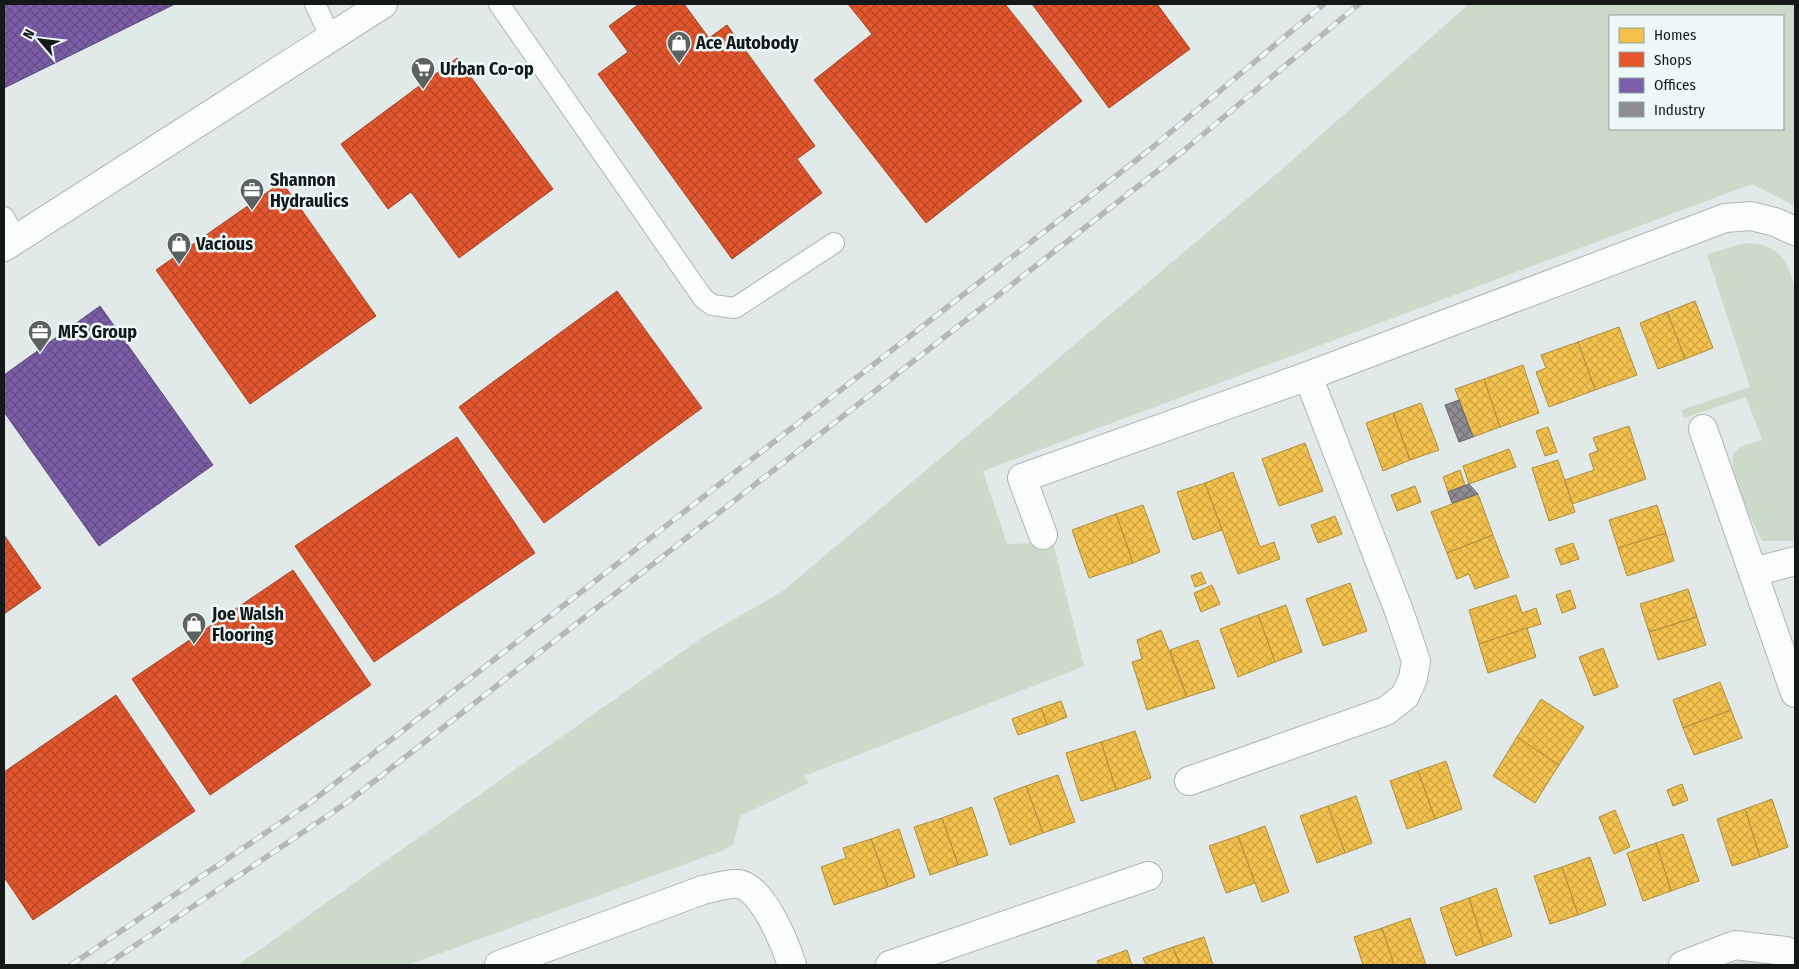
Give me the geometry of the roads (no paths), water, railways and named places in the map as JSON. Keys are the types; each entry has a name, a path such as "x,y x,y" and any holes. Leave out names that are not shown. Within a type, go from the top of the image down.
{"street":[{"path":"8,234 384,4"},
{"path":"1043,535 1022,478 1308,376 1725,218 1750,216 1775,222 1795,231"},
{"path":"1189,780 1386,711 1405,696 1413,678 1416,661 1399,611 1308,376"},
{"path":"1703,429 1795,693"},
{"path":"1753,572 1795,561"},
{"path":"890,965 1148,876"},
{"path":"499,965 703,890 739,884 758,896 782,937 792,965"},
{"path":"1682,965 1735,945 1786,951 1795,955"}],"lane":[{"path":"315,4 331,38"},
{"path":"499,4 702,298 712,305 735,308 834,243"}],"railway":[{"path":"71,965 311,802 1148,151 1324,4"},
{"path":"106,965 345,804 1182,152 1359,4"}],"place":[{"name":"Ace Autobody","path":"679,64"},
{"name":"Urban Co-op","path":"423,90"},
{"name":"Shannon Hydraulics","path":"252,211"},
{"name":"Vacious","path":"179,265"},
{"name":"MFS Group","path":"40,353"},
{"name":"Joe Walsh Flooring","path":"194,645"}]}
